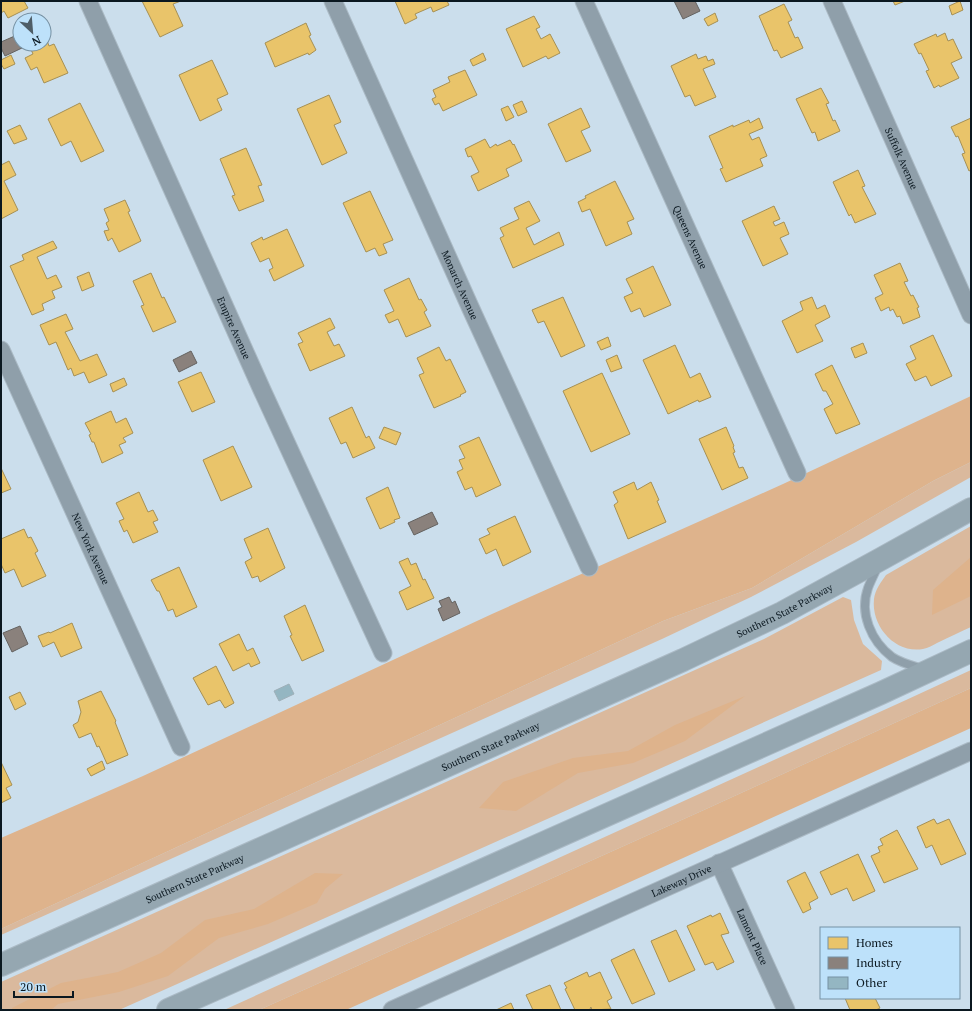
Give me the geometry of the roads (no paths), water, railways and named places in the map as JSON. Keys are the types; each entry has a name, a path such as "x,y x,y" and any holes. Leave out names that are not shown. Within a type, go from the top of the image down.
{"highway":[{"name":"Southern State Parkway","path":"1,965 683,660 782,613 971,509"},
{"path":"168,1010 971,651"}],"street":[{"name":"Empire Avenue","path":"88,1 262,390 384,653"},
{"name":"Monarch Avenue","path":"333,1 589,567"},
{"name":"Queens Avenue","path":"584,1 797,473"},
{"name":"Suffolk Avenue","path":"832,1 971,315"},
{"name":"New York Avenue","path":"1,350 181,747"},
{"name":"Lakeway Drive","path":"392,1010 971,751"},
{"name":"Lamont Place","path":"719,863 786,1010"}],"lane":[{"path":"881,559 868,588 866,598 866,616 872,634 879,644 892,657 928,671"}]}
